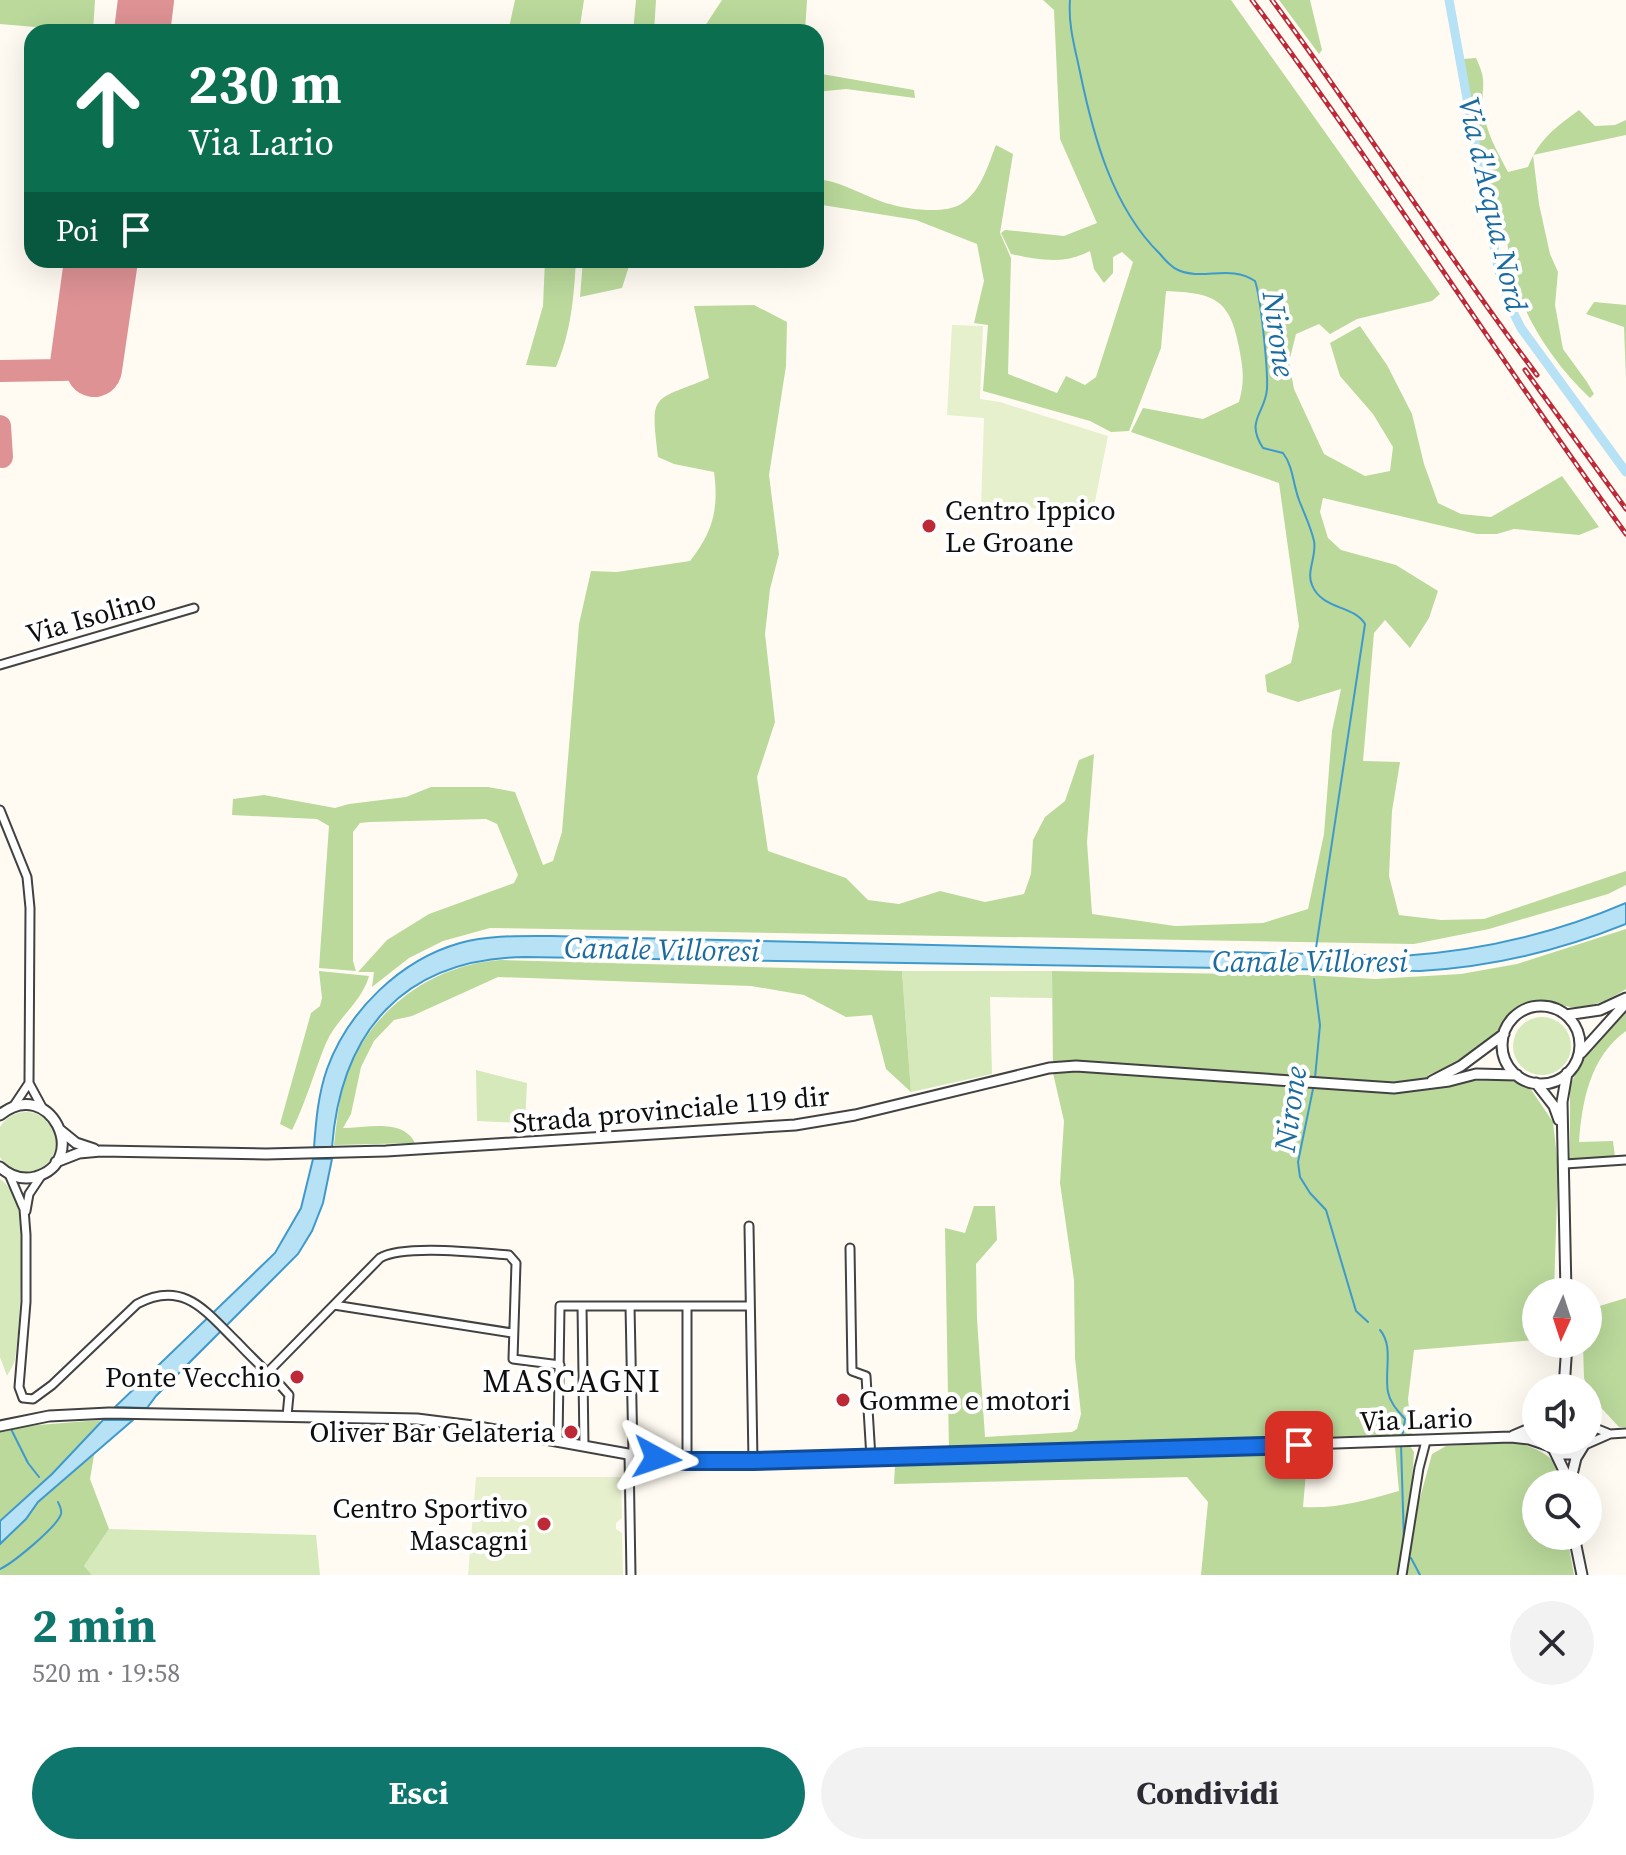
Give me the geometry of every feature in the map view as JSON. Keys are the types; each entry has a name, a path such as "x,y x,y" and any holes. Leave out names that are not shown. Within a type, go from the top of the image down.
{"street":[{"name":"Via Isolino","path":"0,665 194,608"},
{"path":"0,810 27,877 29,895 29,1083 43,1109 54,1118 62,1143 56,1162 42,1174 29,1194 25,1217 26,1302 19,1387 23,1398 33,1399 52,1385 130,1310 145,1300 162,1295 180,1296 207,1311 289,1395 287,1416"},
{"path":"1566,1015 1600,1010 1626,1001"},
{"path":"1566,1278 1562,1102 1567,1073 1626,1001"},
{"path":"1562,1131 1554,1106 1536,1083 1517,1075 1504,1056 1504,1034 1516,1015 1530,1008 1552,1008 1566,1015 1578,1033 1578,1056"},
{"name":"Strada provinciale 119 dir","path":"1429,1083 1461,1066 1504,1034"},
{"name":"Strada provinciale 119 dir","path":"56,1162 79,1153 101,1151 348,1152 795,1125 855,1115 1049,1068 1076,1066 1394,1088 1476,1074 1517,1075"},
{"path":"1536,1083 1556,1080 1567,1073"},
{"path":"4,1111 29,1083"},
{"path":"4,1111 25,1105 43,1109"},
{"name":"Strada provinciale 119 dir","path":"60,1130 76,1143 101,1151"},
{"path":"1565,1164 1626,1160"},
{"path":"0,1167 22,1178 42,1174"},
{"path":"9,1174 25,1217"},
{"path":"749,1226 753,1461"},
{"path":"850,1248 852,1371 866,1376 871,1458"},
{"path":"268,1372 385,1254 461,1251 509,1255 516,1263 513,1359 560,1365"},
{"path":"334,1305 512,1333"},
{"path":"558,1442 560,1306 749,1306"},
{"path":"582,1306 584,1446"},
{"path":"630,1306 631,1575"},
{"path":"687,1306 687,1461"},
{"path":"1566,1374 1567,1358"},
{"path":"1567,1368 1569,1374"},
{"name":"Via Lario","path":"0,1426 49,1416 109,1413 436,1420 687,1461 1522,1438"},
{"path":"1602,1431 1610,1434"},
{"name":"Via Lario","path":"1511,1437 1522,1432"},
{"path":"1602,1437 1626,1433"},
{"path":"1402,1575 1426,1441"},
{"path":"1577,1550 1582,1575"}],"green space":[{"path":"0,0 95,0 94,24 0,24"},
{"path":"515,0 584,0 580,24 510,24"},
{"path":"636,0 656,0 654,24 634,24"},
{"path":"722,0 807,0 806,24 706,24"},
{"path":"1043,0 1231,0 1440,294 1432,301 1357,319 1330,334 1319,324 1296,334 1289,362 1294,389 1324,454 1365,476 1390,471 1393,447 1373,414 1340,376 1330,343 1360,326 1387,365 1412,414 1424,464 1438,503 1461,514 1491,517 1562,476 1599,527 1579,535 1514,529 1497,534 1477,534 1323,498 1320,512 1328,538 1341,550 1396,565 1438,591 1429,618 1410,648 1385,620 1374,633 1363,761 1400,762 1392,811 1389,876 1399,915 1441,920 1484,919 1626,871 1626,885 1608,894 1489,929 1414,944 490,928 443,941 409,958 372,987 374,972 358,972 387,940 429,914 514,883 518,875 497,824 486,819 370,822 360,823 353,832 353,961 356,971 319,968 329,826 317,819 232,815 233,799 264,795 335,808 406,797 431,787 488,787 515,792 543,865 553,861 562,832 579,624 591,571 617,572 690,561 709,530 715,509 714,472 674,464 658,457 655,420 659,402 676,391 709,378 694,306 754,305 787,322 786,366 769,475 779,554 770,589 765,634 775,722 757,777 768,851 846,878 868,900 899,904 940,891 985,902 1024,894 1031,874 1033,840 1045,817 1065,801 1079,760 1094,754 1087,842 1092,914 1175,926 1263,923 1308,909 1324,834 1332,731 1341,689 1298,702 1267,692 1265,675 1291,663 1299,626 1279,483 1131,432 1143,408 1203,419 1239,402 1243,381 1242,362 1235,331 1224,308 1207,297 1166,291 1161,348 1129,431 1111,432 1090,421 983,391 988,325 974,323 984,281 977,244 916,220 824,205 824,180 894,205 931,210 953,208 974,193 996,145 1013,154 1000,233 1011,258 1008,374 1057,393 1066,376 1085,385 1096,377 1133,262 1122,252 1113,257 1113,273 1104,283 1094,269 1090,251 1061,260 1011,254 1001,233 1005,230 1064,236 1097,223 1060,139 1054,10"},
{"path":"1279,0 1310,0 1322,50 1319,54"},
{"path":"1476,58 1483,79 1486,124 1508,172 1528,167 1533,156 1539,204 1550,254 1558,272 1555,305 1563,349 1594,394 1590,398 1554,358 1535,328 1513,279 1505,236 1502,231 1495,232 1463,59"},
{"path":"824,74 914,90 915,98 846,89 824,91"},
{"path":"1579,110 1595,126 1615,125 1626,120 1626,135 1534,155 1549,135"},
{"path":"545,268 575,268 568,328 556,367 526,365 543,306"},
{"path":"582,268 628,268 622,288 580,297"},
{"path":"1594,302 1626,305 1626,379 1624,327 1586,314"},
{"path":"952,325 983,326 980,399 1000,402 1108,436 1093,511 981,506 984,418 947,415"},
{"path":"1626,929 1626,989 1588,1006 1569,1007 1538,1002 1526,1005 1514,1013 1485,1044 1428,1075 1432,1089 1468,1081 1510,1080 1530,1088 1553,1122 1558,1167 1554,1278 1522,1278 1522,1341 1414,1350 1408,1399 1412,1437 1377,1435 949,1451 945,1228 965,1233 974,1206 995,1206 997,1240 976,1264 985,1437 1072,1432 1077,1429 1081,1414 1075,1358 1074,1280 1060,1183 1064,1121 1053,1073 1052,971 1375,979 1461,974 1517,964"},
{"path":"501,960 902,971 911,1092 886,1069 872,1015 846,1017 804,995 751,986 498,977 412,1016 394,1020 374,1041 361,1067 351,1114 343,1128 393,1127 409,1135 415,1143 334,1145 348,1071 359,1048 390,1009 409,993 452,970"},
{"path":"319,971 369,976 361,994 326,1043 292,1130 280,1124 311,1013 320,1006"},
{"path":"902,971 1052,971 1052,998 990,997 992,1074 911,1092"},
{"path":"1626,1012 1626,1031 1604,1054 1590,1081 1579,1142 1613,1141 1615,1157 1570,1161 1570,1086 1582,1060"},
{"path":"1542,1017 1563,1025 1571,1046 1563,1067 1542,1075 1521,1067 1513,1046 1521,1025"},
{"path":"476,1070 527,1083 525,1123 477,1121"},
{"path":"26,1112 37,1115 47,1121 56,1142 53,1153 47,1163 37,1169 26,1172 15,1169 5,1163 -1,1153 -1,1131 5,1121 15,1115"},
{"path":"0,1179 16,1200 21,1235 17,1345 7,1376 0,1357"},
{"path":"1626,1298 1626,1427 1619,1427 1602,1409 1602,1374 1584,1374 1583,1358 1602,1358 1602,1305"},
{"path":"100,1420 90,1479 109,1529 84,1566 92,1575 0,1575 0,1432 14,1427"},
{"path":"1514,1442 1522,1444 1522,1454 1544,1454 1553,1461 1560,1470 1522,1470 1522,1550 1570,1550 1574,1575 1201,1575 1208,1502 1187,1477 894,1484 895,1465 1232,1449 1308,1449 1303,1507 1328,1507 1399,1491 1395,1447 1410,1446 1414,1452 1411,1496 1420,1498 1432,1454 1446,1446"},
{"name":"Centro Sportivo Mascagni","path":"476,1477 624,1477 621,1485 622,1518 616,1523 616,1529 622,1533 623,1575 468,1575"},
{"path":"109,1529 316,1535 320,1575 92,1575 84,1566"}],"water":[{"name":"Canale Villoresi","path":"1626,903 1626,924 1576,942 1499,961 1420,971 524,957 482,961 445,971 413,987 386,1009 365,1036 349,1069 338,1106 332,1147 314,1147 319,1098 327,1069 348,1027 362,1008 397,975 417,962 471,940 551,936 1402,956 1460,950 1516,939 1572,924"},
{"path":"313,1159 332,1159 323,1203 312,1231 298,1254 147,1408 115,1407 275,1253 301,1208"},
{"path":"103,1420 133,1420 38,1502 26,1519 0,1544 0,1521 52,1474"}],"waterway":[{"name":"Nirone","path":"1070,0 1072,36 1091,120 1107,169 1129,215 1175,269 1197,274 1236,274 1255,281 1262,318 1267,380 1266,398 1256,424 1258,438 1263,448 1283,453 1289,464 1314,541 1310,575 1312,585 1323,599 1353,613 1365,624 1316,948"},
{"name":"Via d'Acqua Nord","path":"1449,0 1498,268 1508,302 1521,328 1626,472"},
{"name":"Nirone","path":"1314,979 1320,1025 1315,1078"},
{"name":"Nirone","path":"1314,1084 1298,1162 1300,1177 1326,1210 1356,1311 1368,1322"},
{"name":"Nirone","path":"1380,1330 1387,1344 1389,1396 1405,1419 1402,1438"},
{"path":"11,1429 28,1463 39,1477"},
{"name":"Nirone","path":"1401,1444 1404,1542"},
{"path":"0,1569 52,1527 61,1514 58,1502"},
{"name":"Nirone","path":"1411,1558 1420,1575"}],"taxiway":[{"path":"74,268 60,370 94,369"},
{"path":"0,371 60,370"},
{"path":"0,426 2,457"}],"runway":[{"path":"143,24 146,0"},
{"path":"94,369 109,268"}],"railway":[{"path":"1252,0 1626,534"},
{"path":"1272,0 1537,375"},
{"path":"1525,370 1626,509"}],"place":[{"name":"Centro Ippico Le Groane","path":"929,526"},
{"name":"Ponte Vecchio","path":"297,1377"},
{"name":"Gomme e motori","path":"843,1400"},
{"name":"Oliver Bar Gelateria","path":"571,1432"},
{"name":"Centro Sportivo Mascagni","path":"544,1524"}],"district":[{"name":"MASCAGNI","path":"572,1381"}],"route":[{"path":"657,1458 753,1461 1299,1445"}]}
